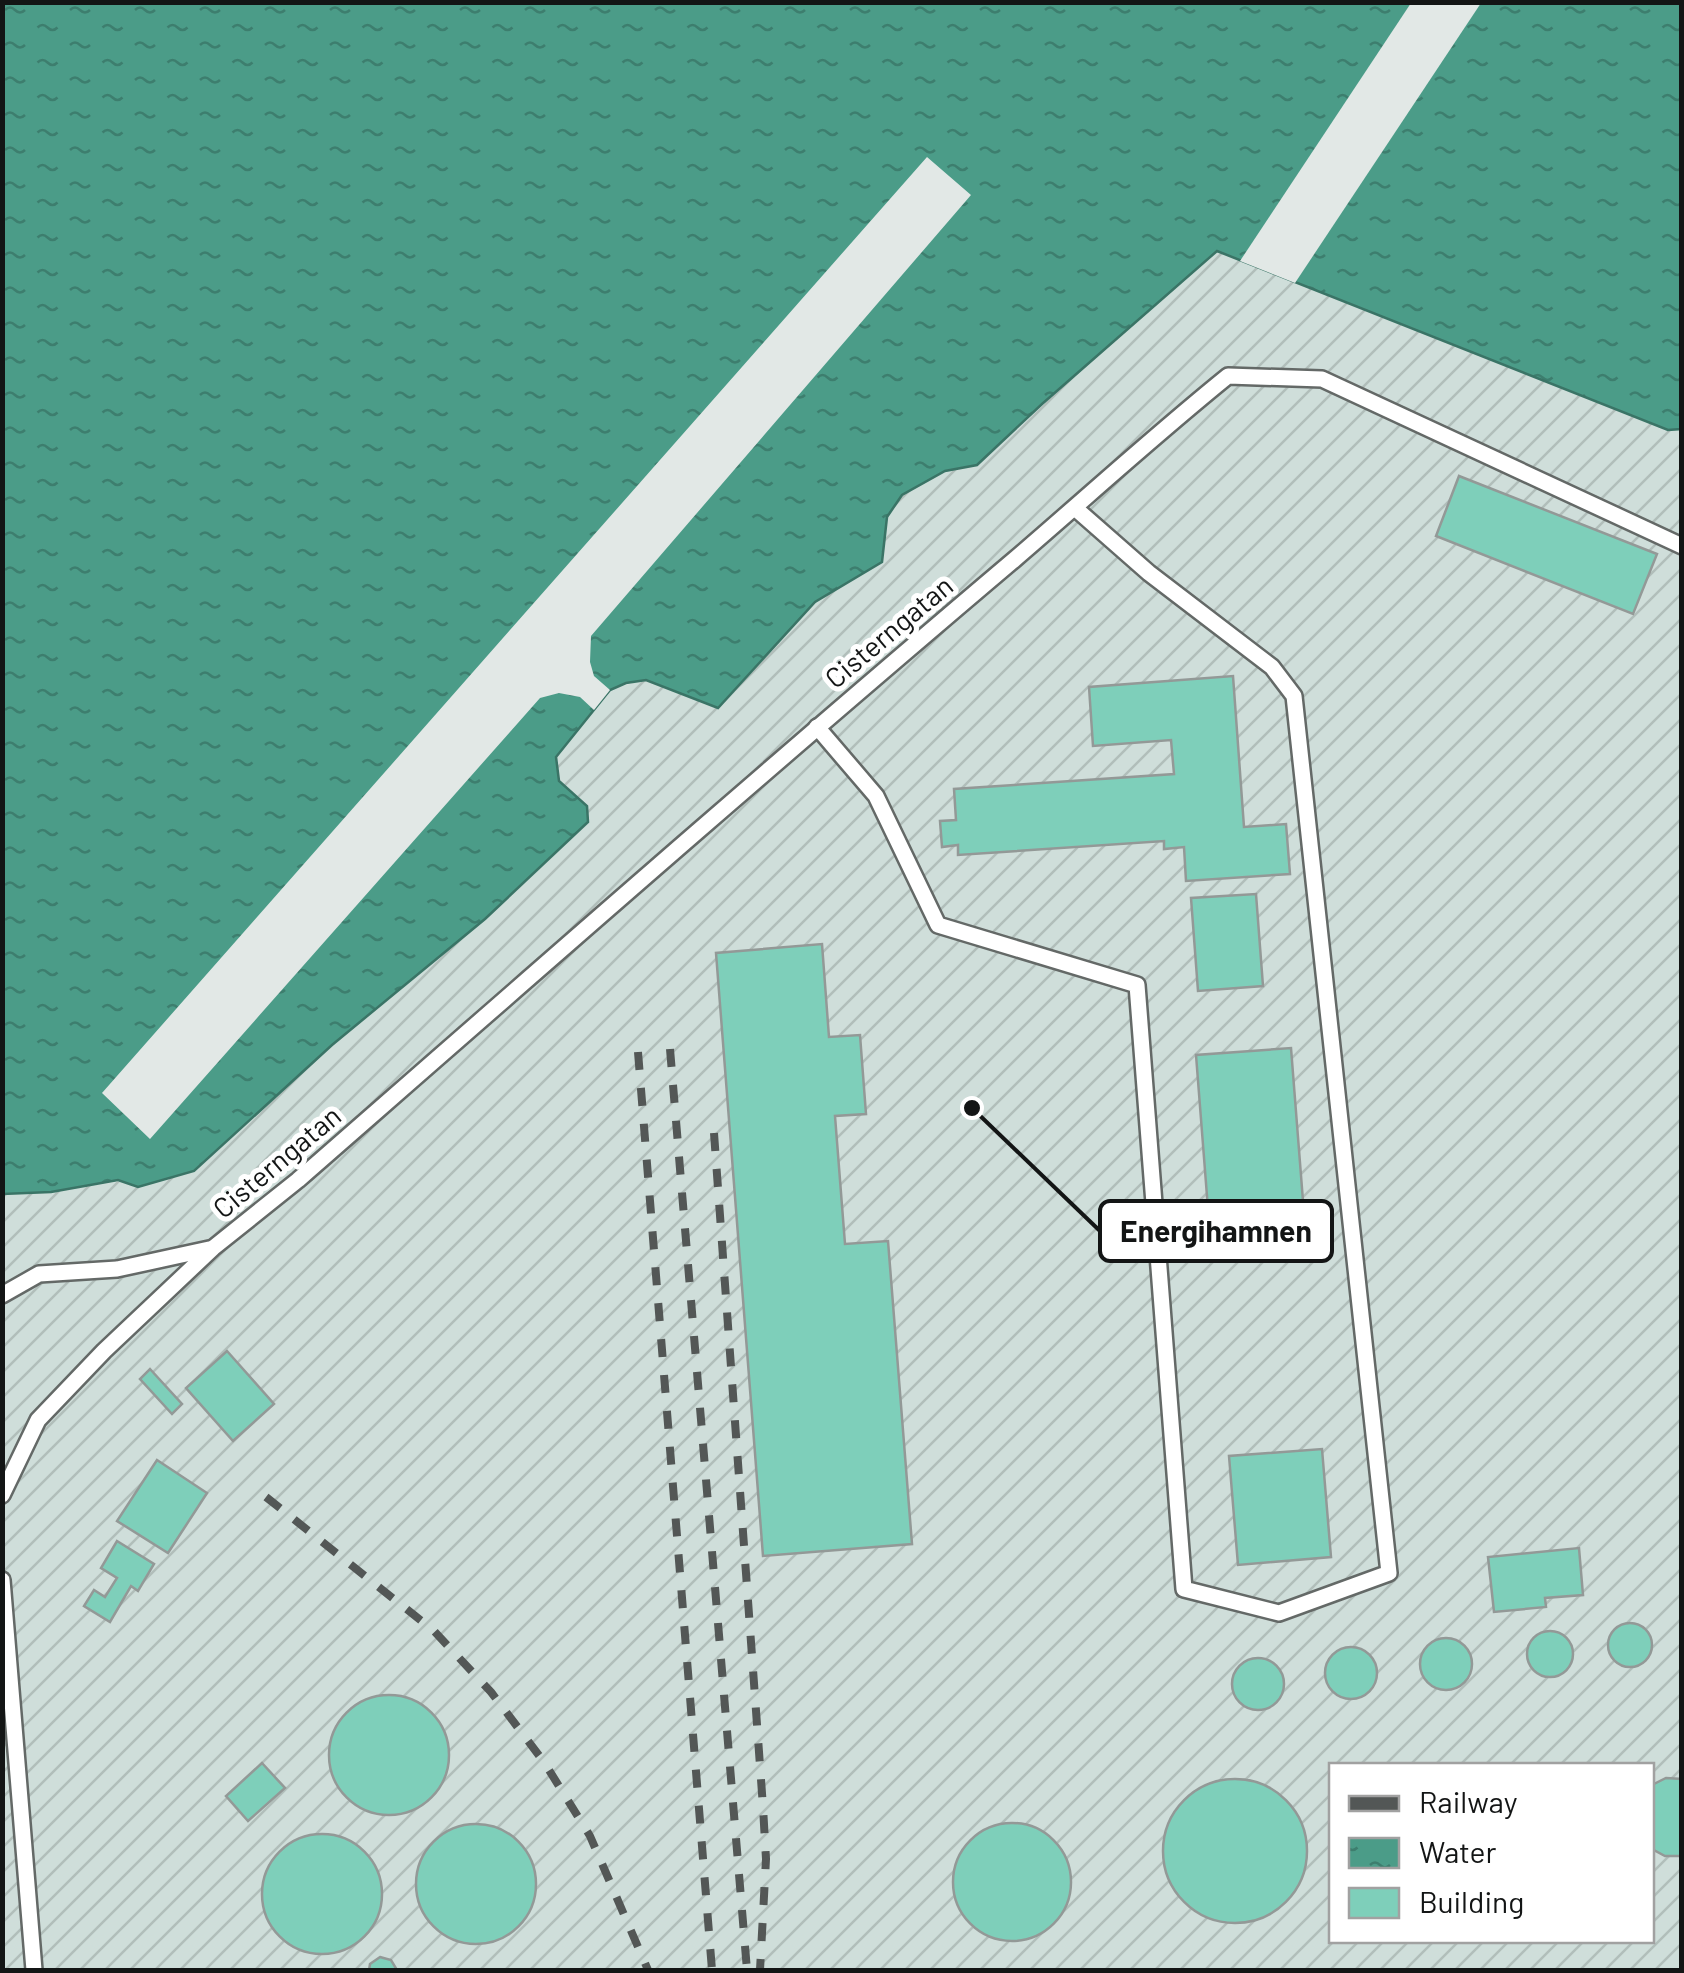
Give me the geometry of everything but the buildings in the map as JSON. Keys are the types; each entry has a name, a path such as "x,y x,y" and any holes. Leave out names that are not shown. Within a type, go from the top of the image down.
{"lane":[{"name":"Cisterngatan","path":"2,1495 38,1420 213,1248 313,1167 817,727 1075,508 1146,442 1228,376 1322,379 1682,546"},
{"path":"817,727 876,796 938,925 1138,986 1184,1589 1279,1613 1390,1574 1294,696 1272,666 1149,573 1075,508"},
{"name":"Cisterngatan","path":"2,1296 39,1274 117,1269 213,1248"},
{"path":"2,1580 34,1970"}],"shaded area":[{"path":"1217,251 1668,430 1681,429 1681,1970 3,1970 2,1194 51,1192 194,1170 332,1045 485,919 588,822 587,806 559,781 556,757 610,690 646,679 719,708 815,602 882,562 887,516 902,495 945,471 977,465"}],"water":[{"path":"2,3 1681,3 1681,429 1668,430 1217,251 977,465 945,471 902,495 887,517 882,562 815,602 718,708 646,680 610,690 556,757 559,781 587,806 588,822 485,919 332,1045 194,1171 138,1187 118,1180 51,1192 3,1194"}],"pier":[{"path":"1411,3 1481,3 1295,283 1240,261"},
{"path":"927,157 971,195 591,636 594,676 610,690 594,710 580,697 559,693 540,698 150,1139 102,1093"}],"railway":[{"path":"670,1049 747,1970"},
{"path":"638,1052 712,1970"},
{"path":"714,1133 766,1859 760,1970"},
{"path":"266,1497 434,1631 491,1692 544,1762 590,1836 648,1970"}],"place":[{"name":"Energihamnen","path":"972,1108"}]}
